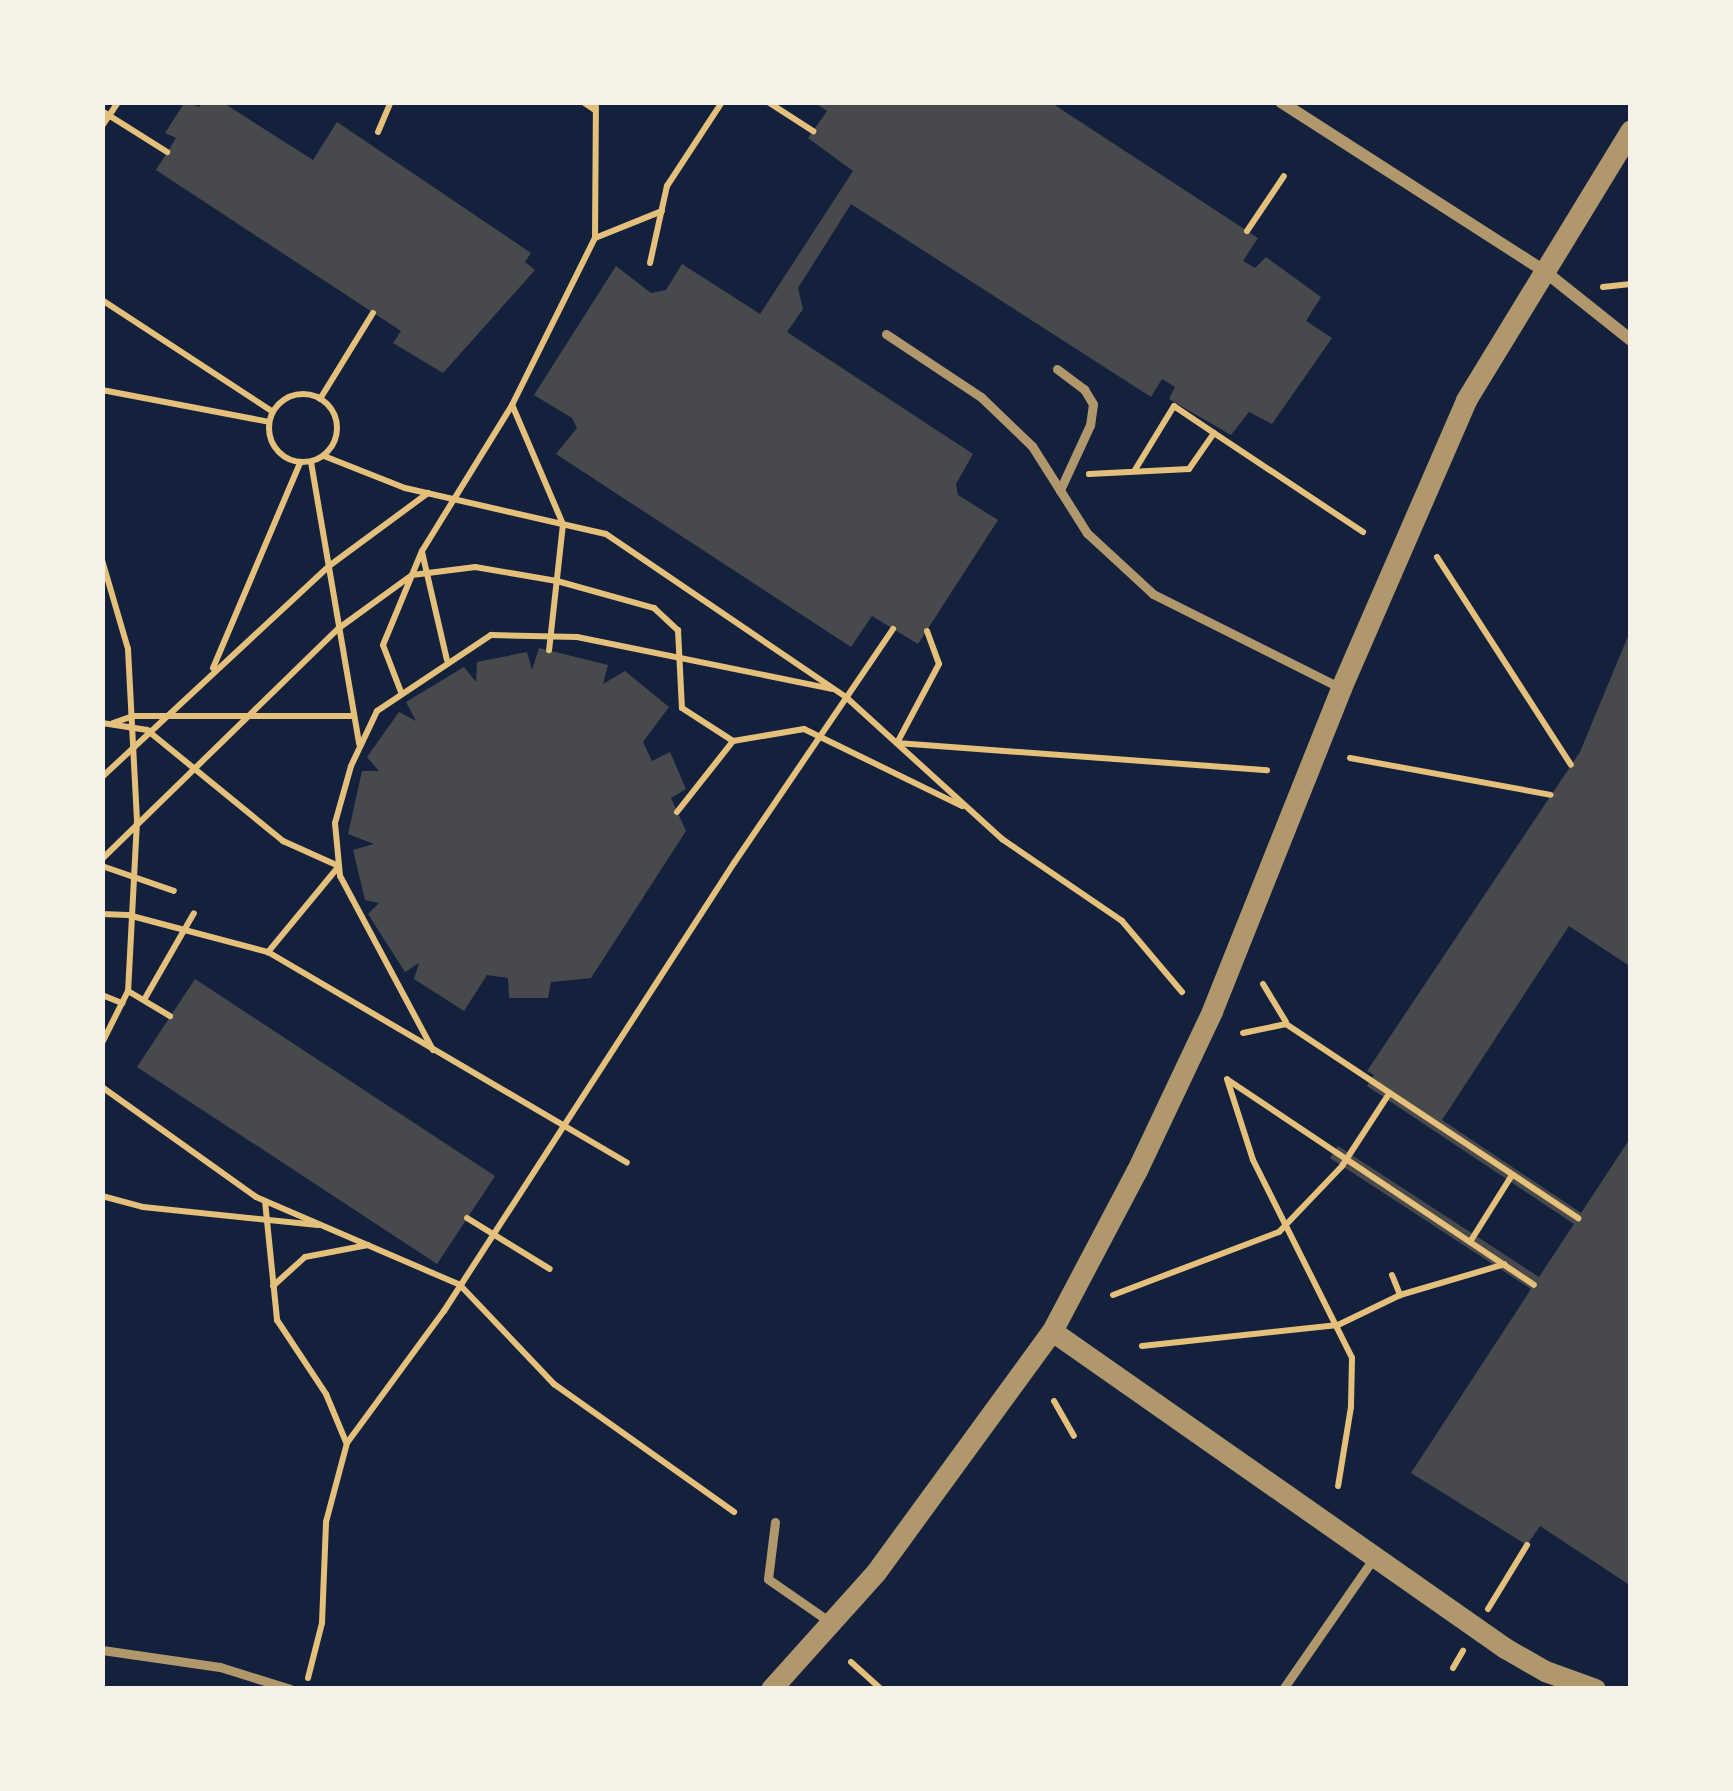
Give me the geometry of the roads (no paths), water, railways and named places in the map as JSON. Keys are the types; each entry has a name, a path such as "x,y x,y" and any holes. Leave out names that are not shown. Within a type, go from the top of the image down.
{"street":[{"path":"1281,102 1543,270 1631,340"},
{"path":"771,1689 833,1624 1052,1331 1212,1011 1438,458 1543,270 1631,130"},
{"path":"1052,1331 1505,1648 1545,1671 1595,1689"}],"lane":[{"path":"886,334 982,397 1032,446 1087,533 1153,594 1341,688"},
{"path":"1057,368 1084,388 1093,404 1090,425 1060,490"},
{"path":"775,1522 768,1579 833,1624"},
{"path":"1283,1689 1373,1559"},
{"path":"102,1650 220,1667 290,1689"}]}
